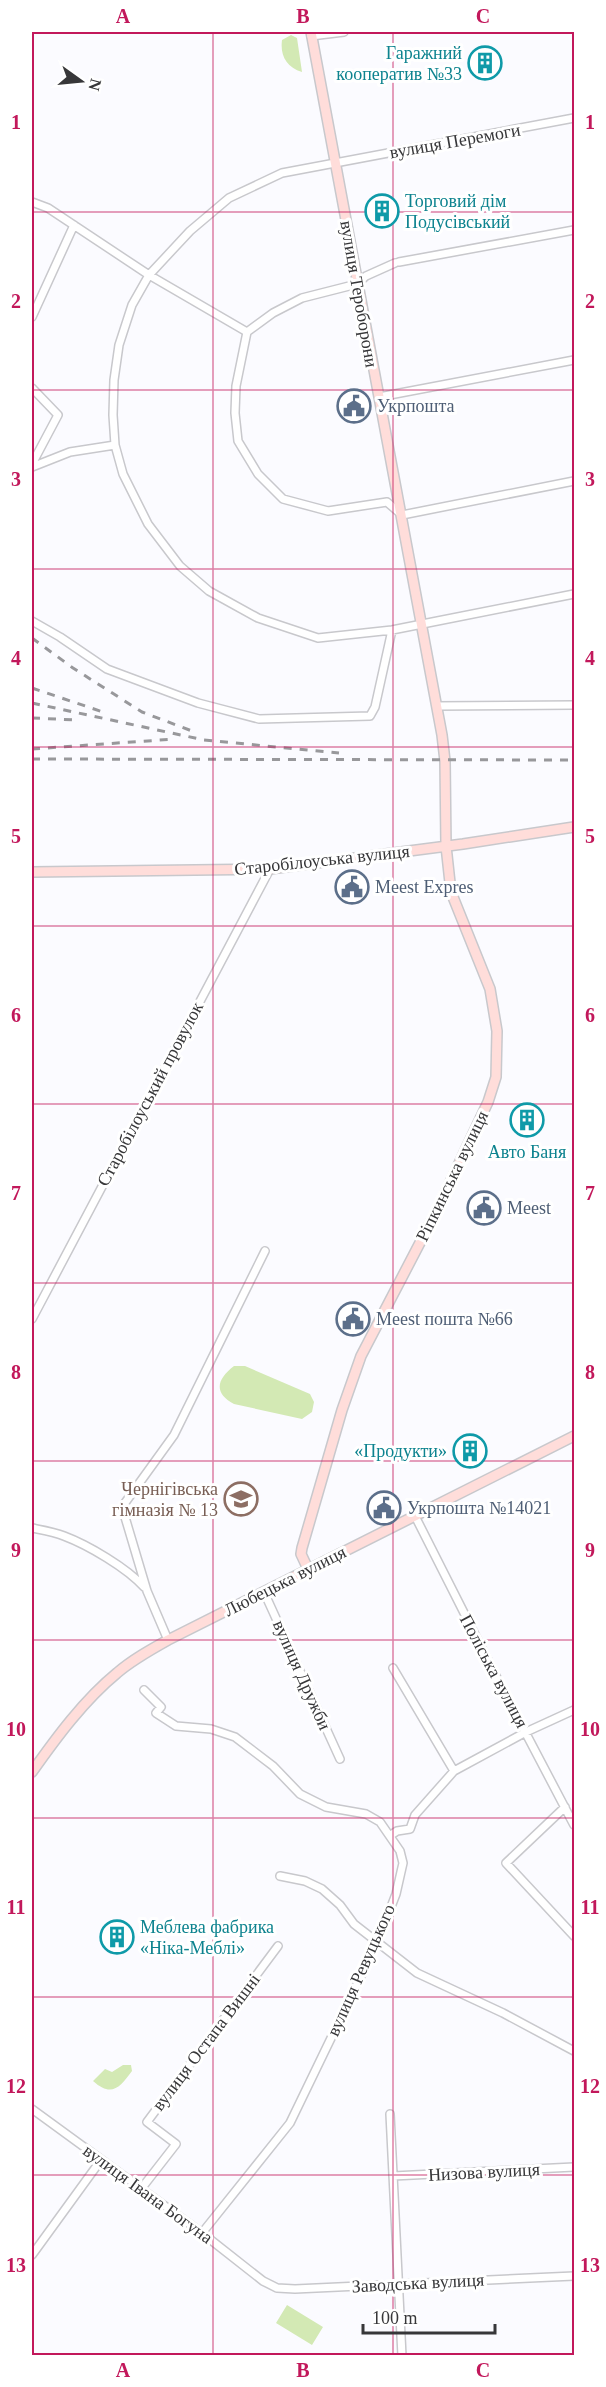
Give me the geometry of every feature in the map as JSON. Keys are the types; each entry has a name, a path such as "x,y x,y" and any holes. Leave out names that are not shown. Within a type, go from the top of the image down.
{"main road":[{"name":"вулиця Тероборони","path":"311,34 423,624 445,769"},
{"name":"Ріпкинська вулиця","path":"308,1569 301,1554 302,1548 350,1382 460,1161 488,1102 496,1077 498,1055 494,1011 482,968 451,892 446,846 445,769"},
{"name":"Старобілоуська вулиця","path":"32,872 270,869 574,827"},
{"name":"Любецька вулиця","path":"32,1772 65,1728 104,1684 117,1672 168,1640 574,1436"}],"street":[{"path":"311,34 344,32"},
{"name":"вулиця Перемоги","path":"574,118 282,173 229,198 190,231 149,275 132,305 119,345 114,380 115,445 123,474 148,524 180,566 209,591 258,618 318,638 392,630 574,594"},
{"path":"32,202 48,208 149,275 247,332"},
{"path":"32,317 74,225"},
{"path":"574,230 397,262 366,276 357,284 302,298 273,313 247,332 236,386 238,441 258,474 283,499 328,512 387,502 402,515 574,481"},
{"path":"379,397 574,360"},
{"path":"32,388 58,415 32,466"},
{"path":"32,466 70,452 115,445"},
{"path":"32,621 107,669 198,703 259,719 370,716 375,707 392,630"},
{"path":"437,706 574,705"},
{"name":"Старобілоуський провулок","path":"32,1319 270,869"},
{"path":"168,1640 147,1591 122,1507 174,1436 266,1251"},
{"name":"Поліська вулиця","path":"415,1516 574,1825"},
{"path":"32,1528 63,1535 80,1544 123,1568 147,1591"},
{"name":"вулиця Дружби","path":"264,1592 340,1759"},
{"path":"393,1668 454,1771"},
{"name":"вулиця Ревуцького","path":"144,1690 158,1710 176,1726 211,1729 235,1737 273,1766 300,1794 326,1807 366,1814 380,1822 394,1833 403,1863 396,1894 377,1943 290,2123 202,2233"},
{"path":"394,1833 410,1829 415,1815 454,1771 526,1732 574,1710"},
{"path":"565,1807 506,1863 574,1936"},
{"path":"280,1876 305,1881 322,1889 340,1905 354,1924 417,1973 503,2013 574,2051"},
{"name":"вулиця Остапа Вишні","path":"141,2190 176,2144 147,2122 278,1946"},
{"name":"вулиця Івана Богуна","path":"32,2109 202,2233 263,2281"},
{"path":"390,2114 402,2355"},
{"path":"32,2255 101,2160"},
{"name":"Низова вулиця","path":"393,2176 574,2167"},
{"name":"Заводська вулиця","path":"263,2281 277,2288 295,2289 574,2276"}],"green space":[{"path":"291,35 297,38 302,72 288,64 283,55 282,40"},
{"path":"234,1366 245,1366 310,1394 314,1402 312,1412 302,1419 234,1404 227,1400 220,1391 221,1381"},
{"path":"123,2065 131,2065 132,2071 119,2086 111,2090 105,2089 93,2081 105,2069 112,2072"},
{"path":"287,2305 323,2327 312,2345 276,2323"}],"railway":[{"path":"32,638 73,668 142,712 192,731"},
{"path":"32,688 103,712"},
{"path":"32,703 204,740 339,753"},
{"path":"32,718 76,720"},
{"path":"32,749 175,739"},
{"path":"32,759 574,760"}],"place":[{"name":"Гаражний кооператив №33","path":"485,63"},
{"name":"Торговий дім Подусівський","path":"382,211"},
{"name":"Укрпошта","path":"354,406"},
{"name":"Meest Expres","path":"352,887"},
{"name":"Авто Баня","path":"527,1120"},
{"name":"Meest","path":"484,1208"},
{"name":"Meest пошта №66","path":"353,1319"},
{"name":"«Продукти»","path":"470,1451"},
{"name":"Чернігівська гімназія № 13","path":"241,1499"},
{"name":"Укрпошта №14021","path":"384,1508"},
{"name":"Меблева фабрика «Ніка-Меблі»","path":"117,1937"}]}
